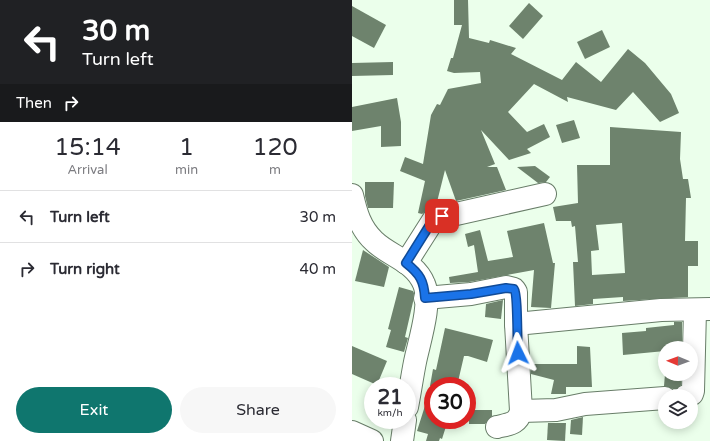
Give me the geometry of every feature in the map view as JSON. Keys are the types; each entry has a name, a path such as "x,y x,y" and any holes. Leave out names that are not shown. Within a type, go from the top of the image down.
{"street":[{"path":"406,263 431,223 437,218 545,194"},
{"path":"352,195 356,212 363,228 374,241 413,268 424,284 425,298 423,329 413,377"},
{"path":"425,298 471,294 510,287 514,289 518,296 516,324 521,411 520,417 515,423 497,426"},
{"path":"516,324 661,310 703,310 693,389"},
{"path":"521,411 556,410 585,404 658,399"},
{"path":"402,441 404,429"},
{"path":"352,432 372,441"}],"building":[{"path":"454,0 468,0 469,38 489,43 490,40 516,48 511,54 562,80 576,62 601,82 628,49 645,63 671,94 679,113 660,122 633,92 616,110 567,97 568,102 534,84 508,112 527,132 544,124 550,137 527,149 531,153 509,160 481,130 495,164 487,167 497,167 506,190 456,201 445,170 436,206 431,207 422,214 418,213 425,181 400,171 405,157 423,164 431,115 437,104 440,105 448,89 481,83 480,72 454,73 447,71 451,58 453,58 462,25 454,25"},
{"path":"529,3 543,16 523,39 509,26"},
{"path":"352,6 386,25 374,48 352,36"},
{"path":"602,30 610,47 585,59 577,42"},
{"path":"393,62 393,75 352,76 352,63"},
{"path":"397,98 401,122 401,146 381,147 381,126 352,131 352,107"},
{"path":"574,120 580,138 562,143 556,125"},
{"path":"610,127 681,132 680,159 683,179 688,179 691,198 686,198 685,241 698,241 698,266 688,266 688,297 623,301 623,297 593,299 593,304 575,306 573,262 578,262 575,226 572,227 571,221 556,221 553,207 578,203 577,165 610,165","holes":["622,223 625,273 592,275 591,251 599,250 596,225"]},
{"path":"535,166 550,177 546,182 538,183 517,167"},
{"path":"365,182 394,182 393,208 368,208 365,196"},
{"path":"544,223 553,263 555,263 551,308 531,307 534,270 469,282 450,283 449,277 478,272 474,245 468,247 465,234 480,230 488,261 513,257 507,231"},
{"path":"363,250 389,267 384,287 355,281"},
{"path":"399,287 413,291 414,293 405,337 408,338 404,352 386,347 391,330 388,329"},
{"path":"503,300 501,319 485,317 486,304"},
{"path":"674,322 682,322 682,341 658,341 658,352 623,355 622,333 646,331 646,328 674,325"},
{"path":"445,328 493,340 487,362 464,356 459,377 432,377 433,369 436,370"},
{"path":"352,346 387,361 380,377 364,377 364,379 352,374"},
{"path":"577,346 590,347 592,387 566,387 566,394 551,394 554,380 531,374 531,364 577,364"},
{"path":"664,381 681,381 681,385 677,389 664,386"},
{"path":"424,409 424,429 445,429 442,439 440,438 439,441 426,441 428,434 417,431"},
{"path":"476,410 492,410 492,416 485,424 476,424"},
{"path":"583,417 582,435 570,434 571,420"},
{"path":"548,423 566,423 565,441 547,440"}],"route":[{"path":"442,216 431,223 406,263 413,268 424,284 425,298 471,294 510,287 514,289 518,296 516,324 518,353"}]}
